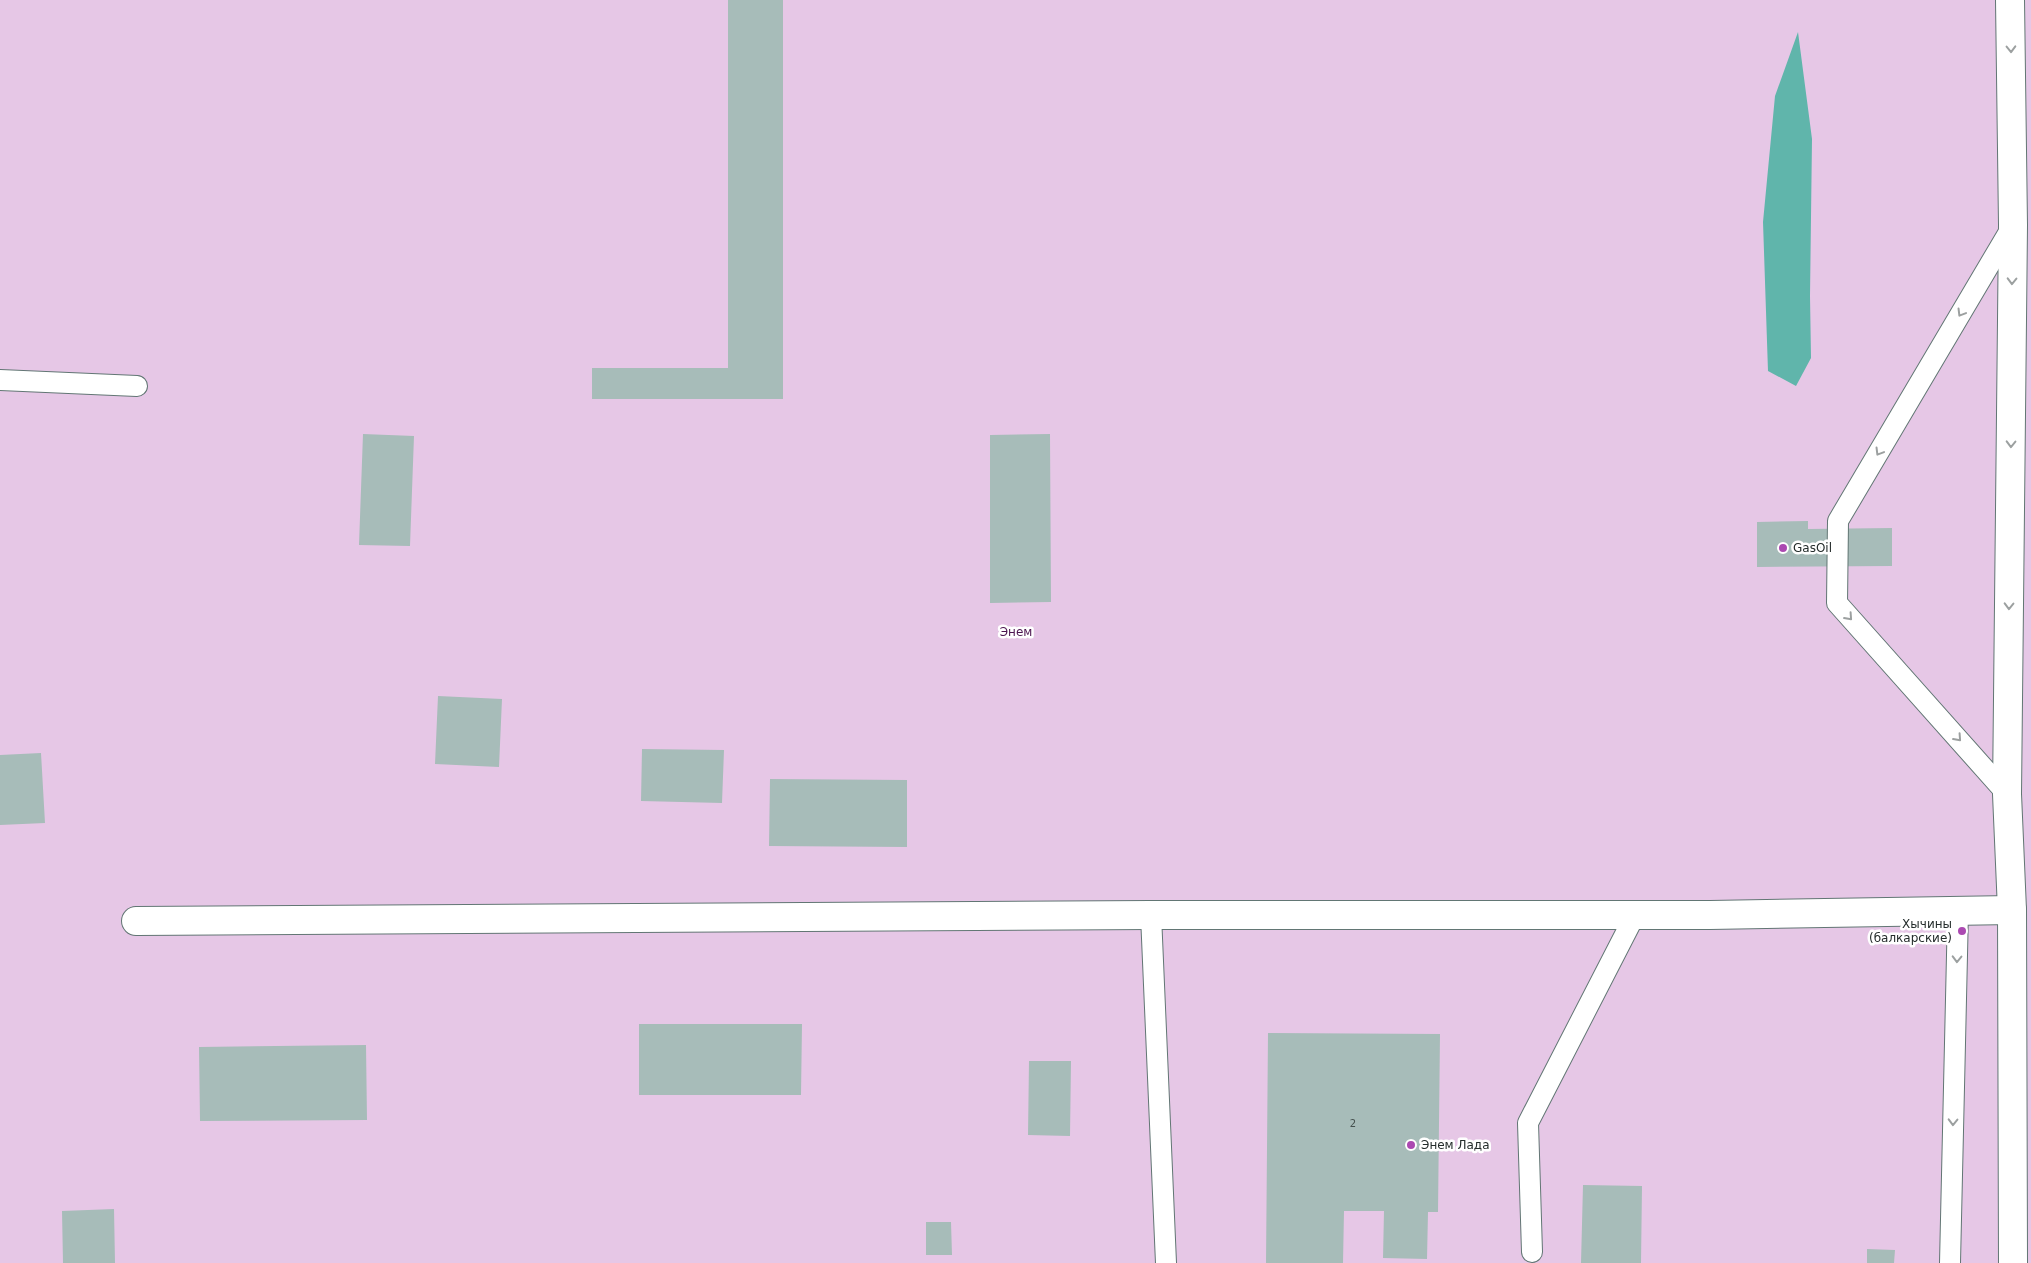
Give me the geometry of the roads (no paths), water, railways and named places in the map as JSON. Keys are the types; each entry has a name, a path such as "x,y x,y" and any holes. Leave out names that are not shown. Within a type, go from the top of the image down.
{"main road":[{"path":"2010,0 2013,225 2007,794 2012,910 2013,1263"},
{"path":"136,921 1151,915 1634,915 2012,910"}],"lane":[{"path":"2007,794 1837,603 1838,521 2013,225"},
{"path":"0,380 137,386"},
{"path":"1950,1263 1958,911"},
{"path":"1151,915 1166,1263"},
{"path":"1532,1252 1528,1123 1634,915"}],"place":[{"name":"GasOil","path":"1783,548"},
{"name":"Хычины (балкарские)","path":"1962,931"},
{"name":"Энем Лада","path":"1411,1145"}],"park label":[{"name":"Энем","path":"1016,632"}]}
